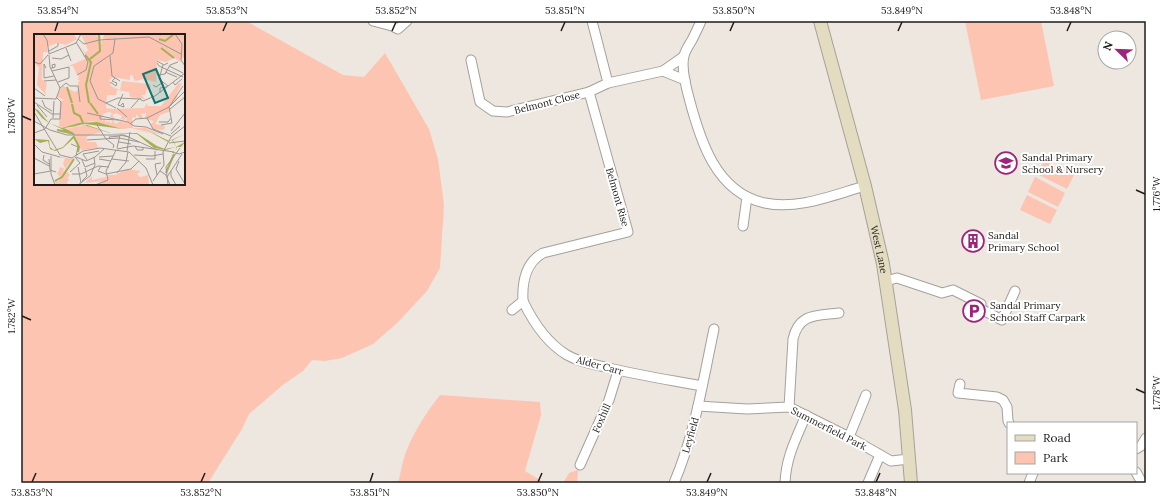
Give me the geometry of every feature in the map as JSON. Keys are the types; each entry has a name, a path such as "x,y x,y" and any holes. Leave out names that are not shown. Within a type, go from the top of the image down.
{"street":[{"path":"373,21 398,29 407,21"},
{"path":"592,21 608,83"},
{"path":"701,21 684,57 685,80 694,119 707,154 714,166 734,189 747,197 764,203 792,205 805,203 865,186"},
{"name":"West Lane","path":"820,21 865,186 886,281 905,410 911,483"},
{"path":"589,92 608,83 663,71 684,57"},
{"name":"Belmont Close","path":"471,60 480,102 493,111 507,112 589,92"},
{"path":"663,71 685,80"},
{"name":"Belmont Rise","path":"523,301 525,276 528,268 537,257 543,254 628,232 589,92"},
{"path":"743,226 747,197"},
{"path":"886,281 897,278 942,293 953,290 981,304 979,308 1002,320 1015,291"},
{"path":"512,310 523,301"},
{"name":"Alder Carr","path":"523,301 543,333 563,352 571,356 584,362 618,371 702,386"},
{"path":"789,407 793,339 795,331 799,324 812,316 839,313"},
{"name":"Leyfield","path":"674,483 690,438 714,329"},
{"name":"Foxhill","path":"580,465 609,400 618,371"},
{"path":"960,384 958,393 997,397 1003,400 1007,407 1009,422"},
{"path":"849,437 866,395"},
{"name":"Summerfield Park","path":"698,406 747,409 789,407 849,437 891,461 909,459"},
{"path":"785,483 790,453 806,415"},
{"path":"1137,448 1141,446 1146,438"},
{"path":"868,483 880,455"},
{"path":"1137,474 1142,483"}],"green space":[{"path":"246,21 343,75 364,77 385,53 429,129 438,159 444,205 440,268 427,291 397,323 373,344 342,358 325,361 312,360 303,371 284,384 249,414 242,429 208,483 21,483 21,22"},
{"path":"965,21 1041,21 1054,86 981,100"},
{"path":"1044,161 1074,175 1067,189 1037,174"},
{"path":"1035,177 1065,193 1058,207 1028,192"},
{"path":"1027,195 1057,210 1050,224 1020,210"},
{"path":"440,395 540,402 541,415 525,471 545,483 398,483 409,444 425,415"},
{"path":"578,470 577,483 563,483 569,473"}],"place":[{"name":"Sandal Primary School & Nursery","path":"1006,163"},
{"name":"Sandal Primary School","path":"973,241"},
{"name":"Sandal Primary School Staff Carpark","path":"974,311"}]}
